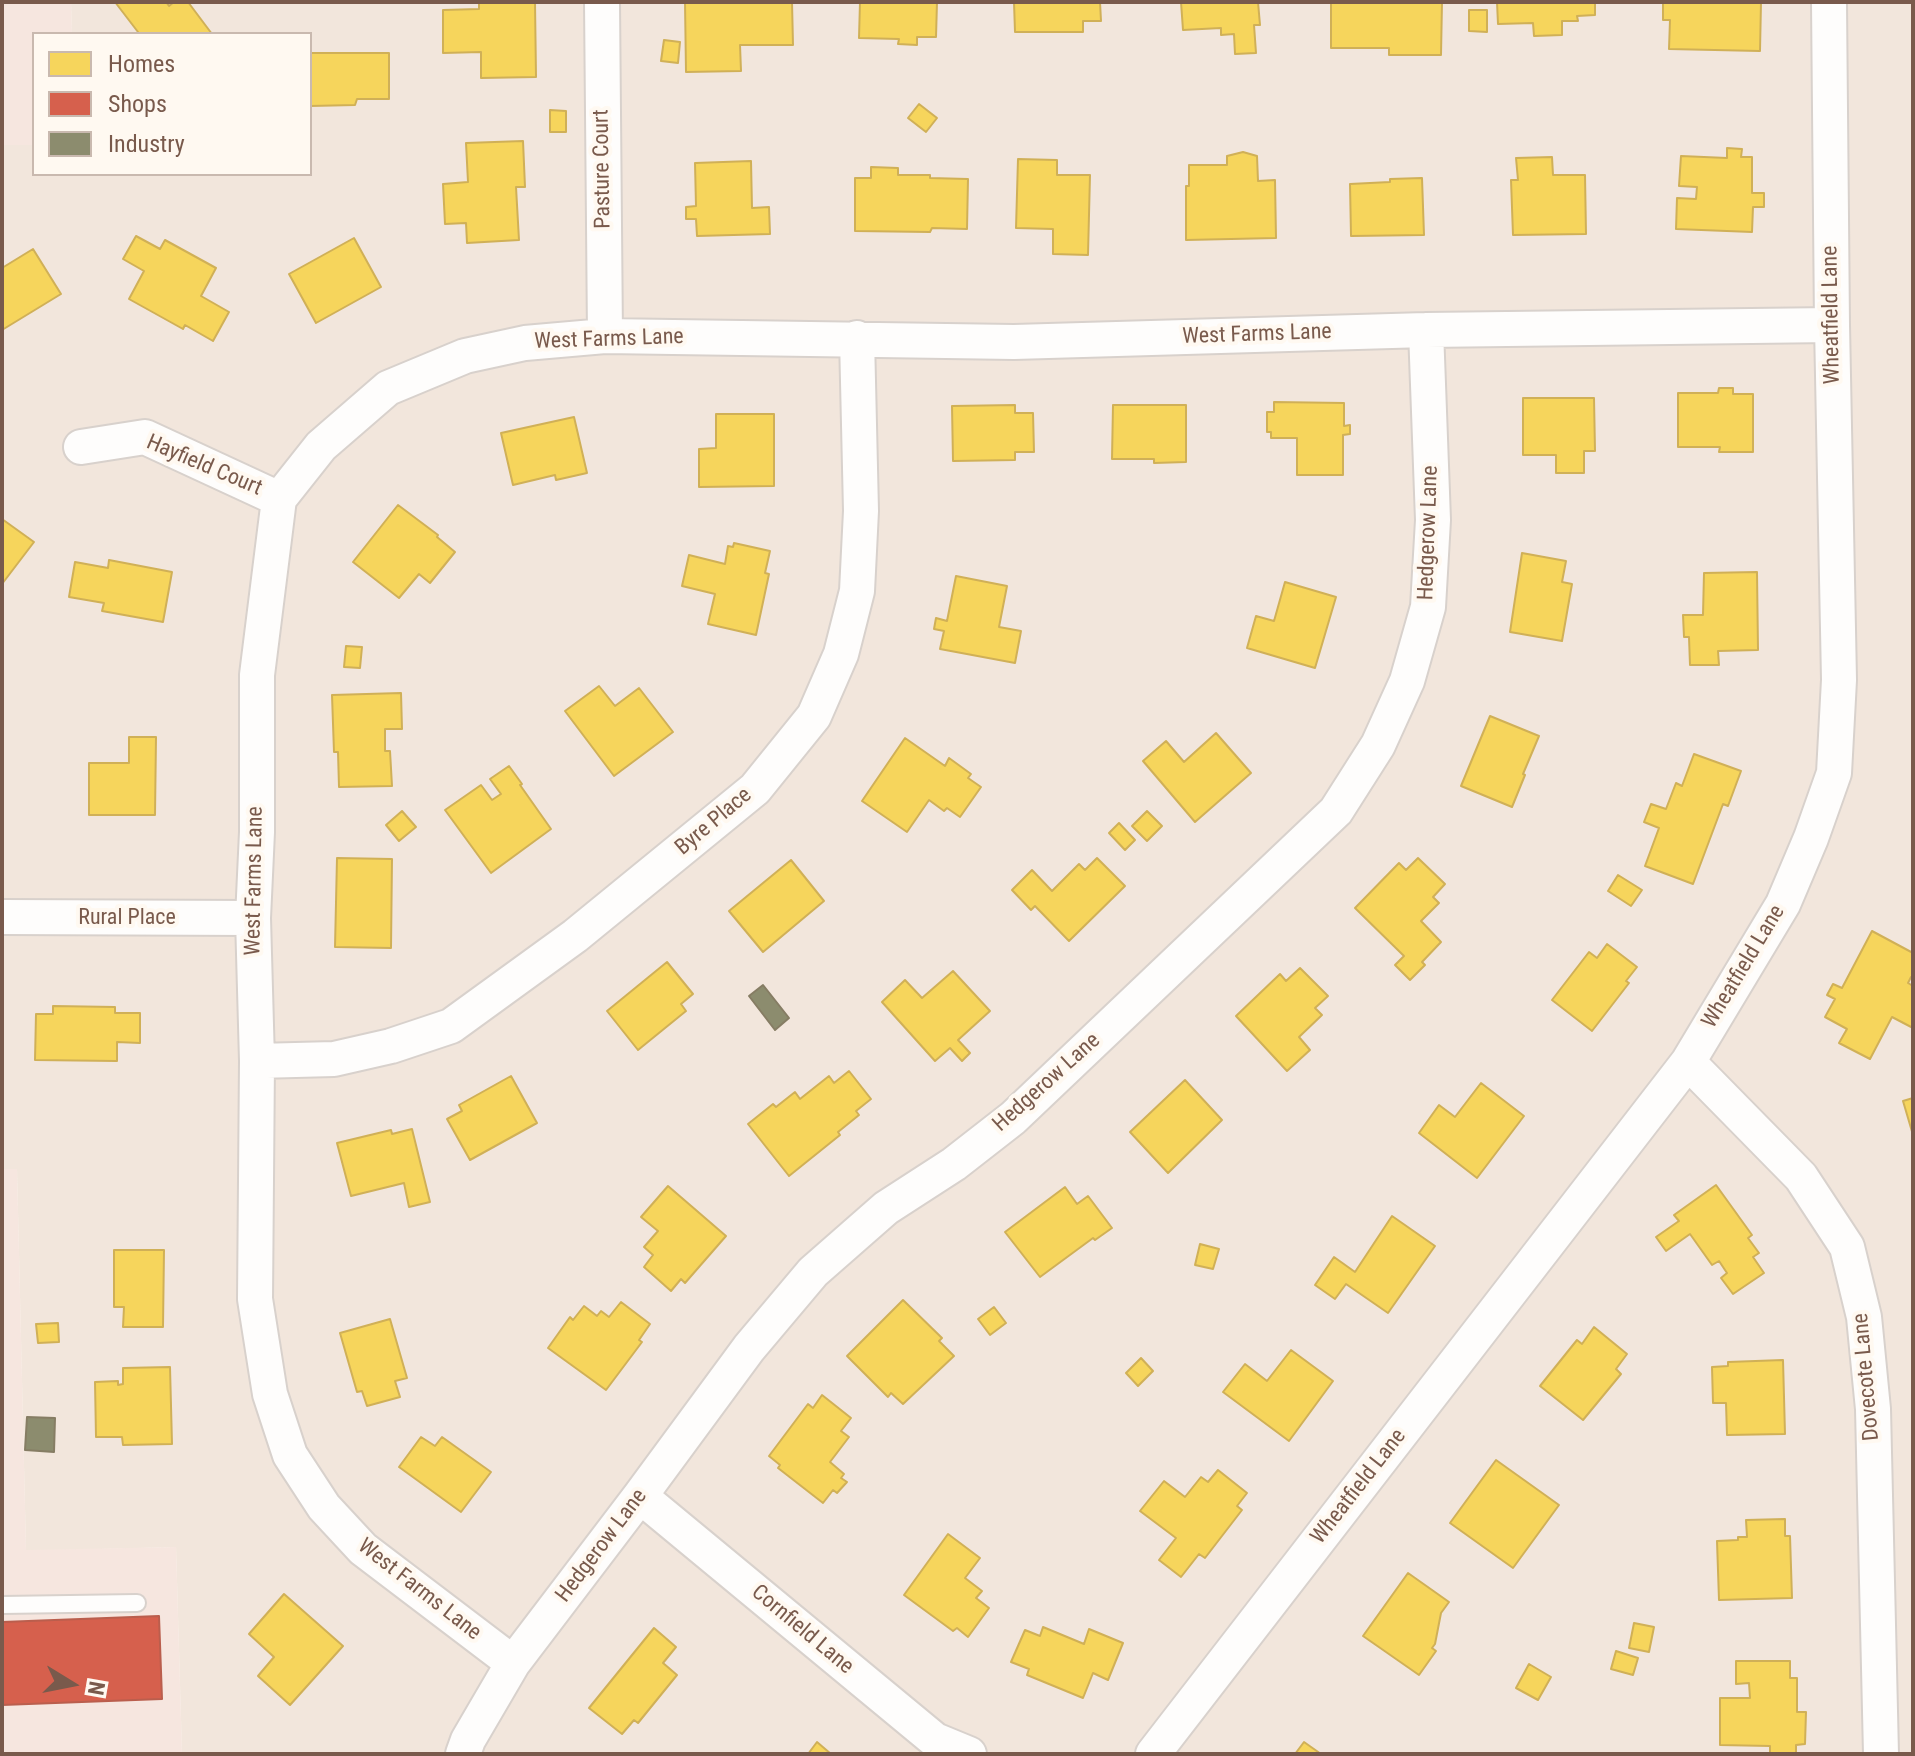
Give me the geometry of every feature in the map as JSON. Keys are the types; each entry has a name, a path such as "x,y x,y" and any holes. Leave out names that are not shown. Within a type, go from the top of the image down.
{"street":[{"name":"Pasture Court","path":"602,2 605,336"},
{"name":"Wheatfield Lane","path":"1153,1754 1688,1062 1783,904 1811,838 1834,773 1839,680 1829,2"},
{"name":"West Farms Lane","path":"513,1663 363,1549 324,1507 290,1455 270,1394 255,1299 257,1061 253,918 257,832 257,675 279,499 321,446 388,388 465,356 525,343 605,336 1014,342 1426,330 1832,325"},
{"name":"Hedgerow Lane","path":"463,1754 513,1663 749,1348 813,1272 886,1208 954,1164 1013,1118 1336,811 1378,745 1407,681 1428,607 1433,520 1426,330"},
{"name":"Byre Place","path":"257,1061 334,1059 391,1046 451,1026 575,936 755,789 814,716 841,654 857,591 861,511 857,338"},
{"name":"Hayfield Court","path":"81,447 145,437 279,499"},
{"name":"Rural Place","path":"2,917 253,918"},
{"name":"Dovecote Lane","path":"1688,1062 1801,1177 1847,1247 1864,1317 1873,1409 1881,1754"},
{"name":"Cornfield Lane","path":"640,1496 935,1740 969,1754"}],"lane":[{"path":"2,1605 137,1603"}],"shaded area":[{"path":"2,2 71,2 72,32 32,32 32,145 2,145"},
{"path":"71,2 1913,2 1913,1754 182,1754 176,1547 26,1551 17,1170 2,1169 2,145 32,145 32,176 312,176 312,32 72,32"},
{"path":"2,1169 17,1169 26,1550 176,1547 182,1754 2,1754"}],"building: Homes":[{"path":"115,2 166,2 169,6 174,2 188,2 210,32 138,32"},
{"path":"479,2 535,2 536,77 481,78 481,52 443,53 443,10 479,9"},
{"path":"685,2 792,2 793,45 740,45 741,71 686,72"},
{"path":"860,2 937,2 936,37 917,37 917,45 898,44 899,39 859,38"},
{"path":"1014,2 1100,2 1101,21 1083,21 1083,32 1015,32"},
{"path":"1181,2 1258,2 1260,25 1254,25 1256,53 1235,54 1234,34 1221,35 1221,28 1183,30"},
{"path":"1331,2 1442,2 1441,55 1389,55 1389,48 1331,48"},
{"path":"1497,2 1595,2 1595,15 1577,16 1578,21 1562,21 1562,35 1534,36 1533,23 1498,24"},
{"path":"1663,2 1761,2 1760,51 1669,49 1670,20 1663,20"},
{"path":"1469,10 1487,10 1487,32 1469,31"},
{"path":"664,40 680,42 678,63 661,61"},
{"path":"312,53 389,53 389,99 357,99 355,105 312,106"},
{"path":"919,104 937,118 926,132 908,118"},
{"path":"550,110 566,111 566,132 550,132"},
{"path":"523,141 525,187 516,187 519,240 467,243 466,223 445,224 443,184 468,182 466,143"},
{"path":"1727,148 1742,149 1741,157 1752,157 1752,193 1764,193 1764,207 1753,207 1752,232 1676,229 1677,198 1696,199 1697,187 1679,186 1681,156 1727,158"},
{"path":"1243,152 1257,156 1258,181 1275,180 1276,238 1186,240 1189,165 1227,165 1227,156"},
{"path":"1552,157 1553,175 1585,175 1586,234 1513,235 1511,180 1518,180 1516,158"},
{"path":"1018,159 1057,160 1057,175 1090,175 1088,255 1053,254 1053,229 1016,228"},
{"path":"751,161 752,208 769,207 770,234 697,236 696,219 686,219 686,207 696,206 695,163"},
{"path":"871,167 898,168 898,175 968,179 967,229 855,231 855,178 871,178"},
{"path":"1422,178 1424,235 1351,236 1350,184"},
{"path":"136,236 160,249 165,240 216,268 201,296 229,312 213,341 185,325 183,329 129,299 144,271 123,259"},
{"path":"354,238 381,287 316,323 289,274"},
{"path":"33,249 61,294 2,330 2,268"},
{"path":"1719,388 1733,388 1733,394 1753,394 1753,452 1719,452 1720,447 1678,447 1678,393 1718,393"},
{"path":"1523,398 1594,398 1595,451 1584,451 1584,473 1556,473 1556,455 1523,455"},
{"path":"1274,402 1344,403 1344,426 1350,425 1350,434 1343,435 1343,475 1297,475 1297,438 1271,438 1271,432 1267,432 1267,412 1274,412"},
{"path":"1015,405 1015,413 1033,413 1034,452 1015,452 1015,460 953,461 952,406"},
{"path":"1113,405 1186,405 1186,462 1112,459"},
{"path":"716,414 774,414 774,486 699,487 699,449 716,448"},
{"path":"574,417 587,473 556,480 555,475 513,485 501,433"},
{"path":"398,505 455,552 430,583 419,574 399,598 353,562"},
{"path":"2,519 34,542 2,584"},
{"path":"734,543 770,551 765,573 769,574 756,635 708,624 715,594 682,586 689,555 725,564 728,546 733,547"},
{"path":"1522,553 1566,561 1562,582 1572,584 1562,641 1510,632"},
{"path":"109,560 172,572 163,622 102,611 104,603 69,597 75,562 108,568"},
{"path":"1757,572 1758,650 1718,651 1719,665 1690,665 1689,637 1684,637 1683,615 1703,615 1704,573"},
{"path":"956,576 1007,586 999,627 1021,631 1015,663 940,649 944,631 934,629 936,618 947,621"},
{"path":"1285,582 1336,597 1315,668 1247,648 1256,616 1274,621"},
{"path":"346,646 362,647 360,668 344,667"},
{"path":"599,686 615,706 639,688 673,732 614,776 565,711"},
{"path":"401,693 402,729 385,729 385,751 390,751 392,786 339,787 332,695"},
{"path":"1490,716 1539,736 1512,807 1461,786"},
{"path":"1216,733 1251,773 1195,822 1143,761 1166,741 1184,762"},
{"path":"129,737 156,737 155,815 89,815 89,763 129,763"},
{"path":"905,738 945,766 949,758 971,774 968,778 981,787 960,817 947,808 944,811 929,800 907,832 862,801"},
{"path":"1694,754 1741,771 1728,806 1723,804 1693,884 1645,866 1659,828 1644,822 1651,804 1666,809 1676,783 1682,786"},
{"path":"509,766 551,829 491,873 445,810 481,785 492,800 501,794 490,779"},
{"path":"402,811 416,827 399,841 386,825"},
{"path":"1147,811 1162,826 1147,841 1132,826"},
{"path":"1119,823 1135,840 1125,850 1109,833"},
{"path":"337,858 392,859 391,948 335,947"},
{"path":"1097,858 1125,886 1069,941 1035,906 1031,910 1012,890 1032,870 1052,891 1079,864 1085,870"},
{"path":"1418,858 1445,884 1433,897 1439,903 1421,921 1441,942 1410,980 1395,965 1404,956 1355,908 1399,863 1406,870"},
{"path":"791,860 824,901 763,952 729,911"},
{"path":"1618,875 1642,890 1631,906 1608,891"},
{"path":"1872,931 1913,953 1913,978 1908,983 1913,986 1913,1028 1892,1017 1870,1059 1839,1043 1847,1029 1825,1017 1835,999 1827,995 1833,984 1842,988"},
{"path":"1607,944 1637,967 1626,981 1629,983 1592,1031 1552,1000 1589,952 1597,958"},
{"path":"667,962 693,994 681,1004 686,1011 638,1050 607,1011"},
{"path":"1300,968 1328,996 1315,1008 1322,1015 1299,1037 1310,1050 1287,1071 1236,1016 1280,974 1286,981"},
{"path":"953,971 990,1011 958,1040 970,1053 962,1061 950,1048 935,1061 882,1002 905,980 922,998"},
{"path":"53,1006 115,1007 115,1013 140,1013 140,1043 117,1042 117,1061 35,1060 36,1014 53,1014"},
{"path":"849,1071 871,1099 856,1111 859,1115 838,1132 840,1135 789,1176 748,1124 773,1104 776,1107 795,1092 800,1099 829,1076 834,1083"},
{"path":"511,1076 537,1123 470,1160 447,1119 462,1111 459,1105"},
{"path":"1185,1080 1222,1120 1168,1173 1130,1132"},
{"path":"1481,1083 1524,1116 1477,1178 1419,1133 1439,1105 1455,1117"},
{"path":"1913,1098 1913,1135 1903,1101"},
{"path":"412,1129 430,1202 409,1207 404,1183 351,1196 337,1143 391,1130 392,1134"},
{"path":"1716,1185 1752,1235 1748,1238 1759,1253 1753,1257 1764,1273 1733,1294 1721,1278 1727,1273 1719,1261 1712,1265 1690,1234 1666,1251 1656,1237 1679,1221 1674,1215"},
{"path":"668,1186 726,1236 685,1283 681,1279 671,1291 644,1267 653,1255 644,1247 658,1231 641,1217"},
{"path":"1065,1187 1077,1204 1088,1196 1112,1228 1095,1240 1093,1238 1040,1277 1005,1232"},
{"path":"1392,1216 1435,1246 1388,1313 1346,1284 1335,1299 1315,1285 1334,1257 1355,1272"},
{"path":"1200,1244 1219,1249 1213,1269 1195,1265"},
{"path":"114,1250 164,1250 163,1327 123,1327 124,1307 114,1307"},
{"path":"903,1300 942,1338 939,1341 954,1356 903,1404 891,1393 888,1397 847,1356"},
{"path":"621,1302 650,1324 639,1340 642,1342 606,1390 548,1348 570,1317 573,1320 584,1306 597,1316 601,1311 609,1317"},
{"path":"994,1307 1006,1323 990,1335 978,1319"},
{"path":"390,1319 407,1378 395,1381 400,1397 367,1406 362,1391 357,1392 340,1333"},
{"path":"58,1323 59,1342 38,1343 36,1324"},
{"path":"1594,1327 1627,1354 1616,1369 1621,1374 1583,1420 1540,1386 1577,1340 1582,1344"},
{"path":"1291,1350 1333,1381 1289,1441 1223,1392 1245,1364 1267,1381"},
{"path":"1141,1358 1153,1371 1138,1386 1126,1373"},
{"path":"1783,1360 1785,1434 1727,1435 1726,1403 1713,1403 1712,1367 1728,1366 1728,1362"},
{"path":"170,1367 172,1444 123,1445 122,1437 96,1437 95,1382 118,1381 118,1385 123,1384 123,1368"},
{"path":"822,1395 851,1418 841,1431 849,1437 830,1462 844,1474 841,1478 847,1482 837,1493 833,1490 823,1503 778,1468 780,1465 769,1456 808,1404 813,1408"},
{"path":"421,1437 435,1446 442,1437 491,1472 461,1512 399,1467"},
{"path":"1496,1460 1559,1505 1513,1568 1450,1523"},
{"path":"1218,1470 1247,1493 1237,1506 1242,1510 1205,1558 1199,1554 1181,1577 1159,1560 1176,1538 1140,1511 1164,1481 1185,1497 1201,1477 1208,1482"},
{"path":"1785,1519 1785,1536 1790,1536 1792,1598 1719,1600 1717,1541 1747,1537 1746,1520"},
{"path":"948,1534 980,1558 965,1578 982,1591 976,1598 989,1608 968,1637 957,1628 953,1631 904,1595"},
{"path":"1408,1573 1449,1602 1441,1613 1432,1648 1436,1651 1419,1675 1363,1636"},
{"path":"284,1594 343,1646 290,1705 258,1676 274,1657 249,1634"},
{"path":"1634,1623 1654,1627 1649,1652 1629,1648"},
{"path":"1043,1627 1084,1644 1089,1629 1123,1643 1108,1680 1093,1673 1083,1698 1027,1675 1029,1669 1011,1662 1025,1630 1040,1636"},
{"path":"654,1628 676,1647 663,1663 677,1675 638,1723 634,1720 622,1734 589,1708"},
{"path":"1616,1651 1638,1658 1633,1675 1611,1669"},
{"path":"1736,1661 1790,1661 1790,1678 1797,1678 1797,1712 1806,1712 1805,1744 1796,1745 1796,1754 1770,1754 1770,1746 1720,1745 1720,1698 1750,1698 1749,1683 1736,1684"},
{"path":"1529,1664 1551,1677 1538,1700 1516,1688"},
{"path":"817,1742 831,1754 808,1754"},
{"path":"1304,1742 1321,1754 1295,1754"}],"building: Shops":[{"path":"159,1616 162,1699 2,1705 2,1622"}],"building: Industry":[{"path":"763,985 789,1018 775,1030 749,996"},
{"path":"27,1417 55,1418 54,1452 25,1450"}]}
